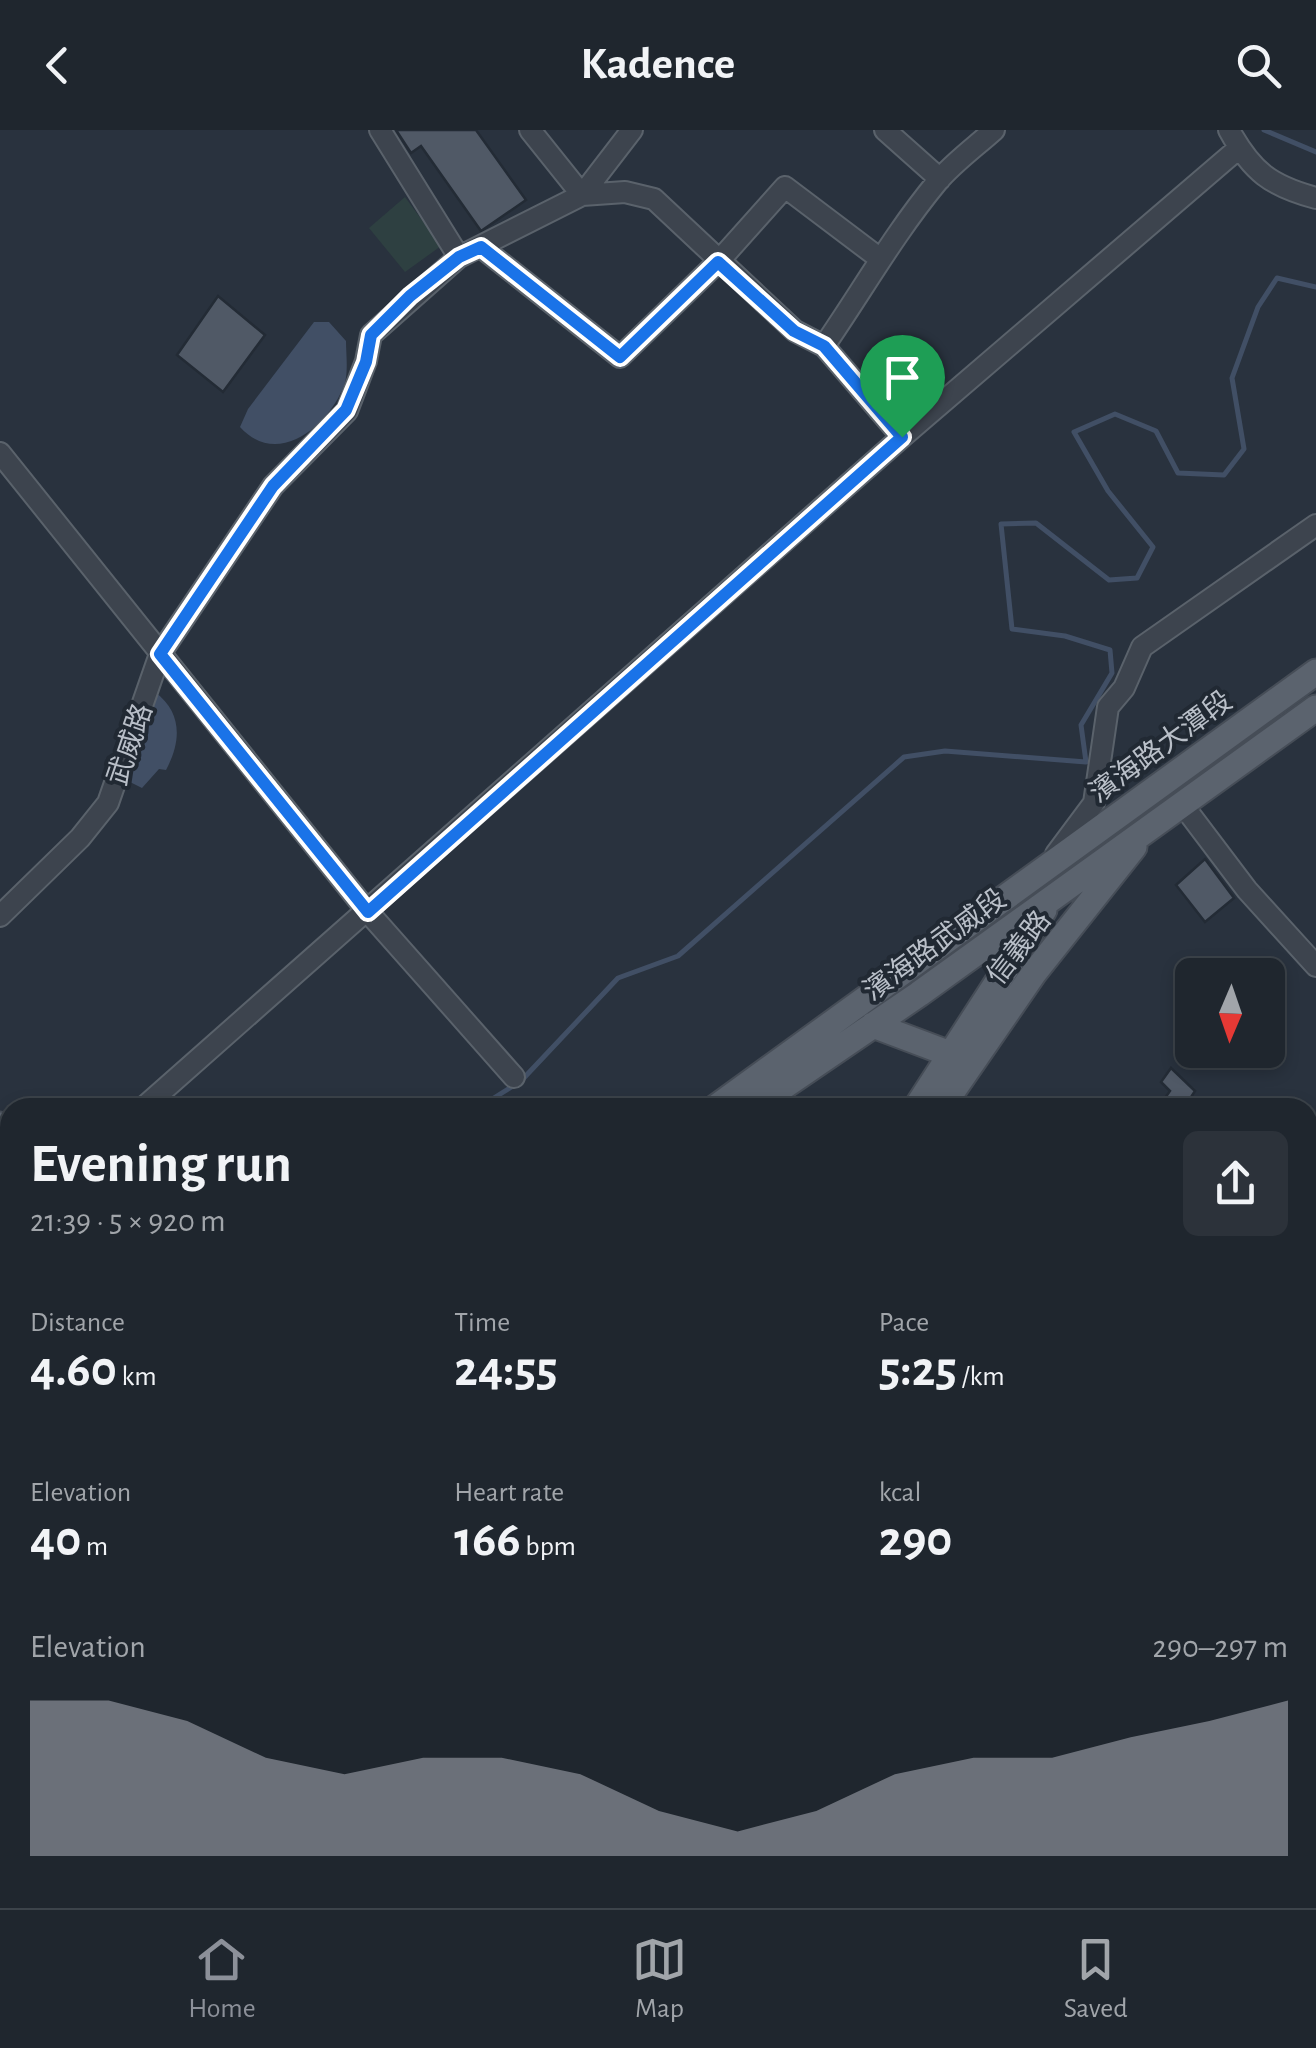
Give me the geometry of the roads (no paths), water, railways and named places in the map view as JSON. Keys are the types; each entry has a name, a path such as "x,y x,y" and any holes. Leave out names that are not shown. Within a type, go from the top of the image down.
{"main road":[{"name":"濱海路大潭段","path":"1048,883 1136,798 1316,672"},
{"path":"1149,828 1316,708"},
{"name":"濱海路武威段","path":"729,1098 1048,883 1149,828"},
{"name":"信義路","path":"948,1098 987,1038 1149,828"},
{"name":"濱海路武威段","path":"767,1098 873,1025 1048,883"},
{"path":"1048,883 1079,916"},
{"name":"信義路","path":"922,1098 1048,883"},
{"path":"873,1025 950,1054"}],"street":[{"path":"380,130 459,257"},
{"path":"530,130 582,194 625,192 654,199 794,331 824,346 902,437"},
{"name":"武威路","path":"0,916 80,838 108,803 160,654 273,486 346,410 366,362 371,335 459,257 582,194 632,130"},
{"path":"885,130 940,179"},
{"path":"824,346 872,278 879,258 940,179 994,130"},
{"path":"154,1098 1234,139 1277,188 1316,198"},
{"path":"481,247 620,357 718,262 785,186 879,258"},
{"path":"0,454 368,912 514,1077"},
{"path":"1048,883 1094,803 1108,707 1124,688 1142,647 1316,525"},
{"path":"1182,804 1247,890 1316,966"}],"water":[{"path":"314,322 329,322 346,341 343,388 325,417 299,438 269,444 254,438 240,427 248,409"},
{"path":"155,692 175,719 175,749 166,770 159,769 142,788 124,779"}],"waterway":[{"path":"1264,130 1316,152"},
{"path":"494,1098 521,1081 618,978 678,956 904,757 945,751 1086,762 1081,725 1112,673 1110,650 1065,636 1012,629 1001,524 1036,523 1109,580 1137,578 1153,547 1108,491 1074,432 1115,414 1156,431 1178,473 1224,475 1244,449 1232,378 1258,307 1277,278 1316,287"}]}
